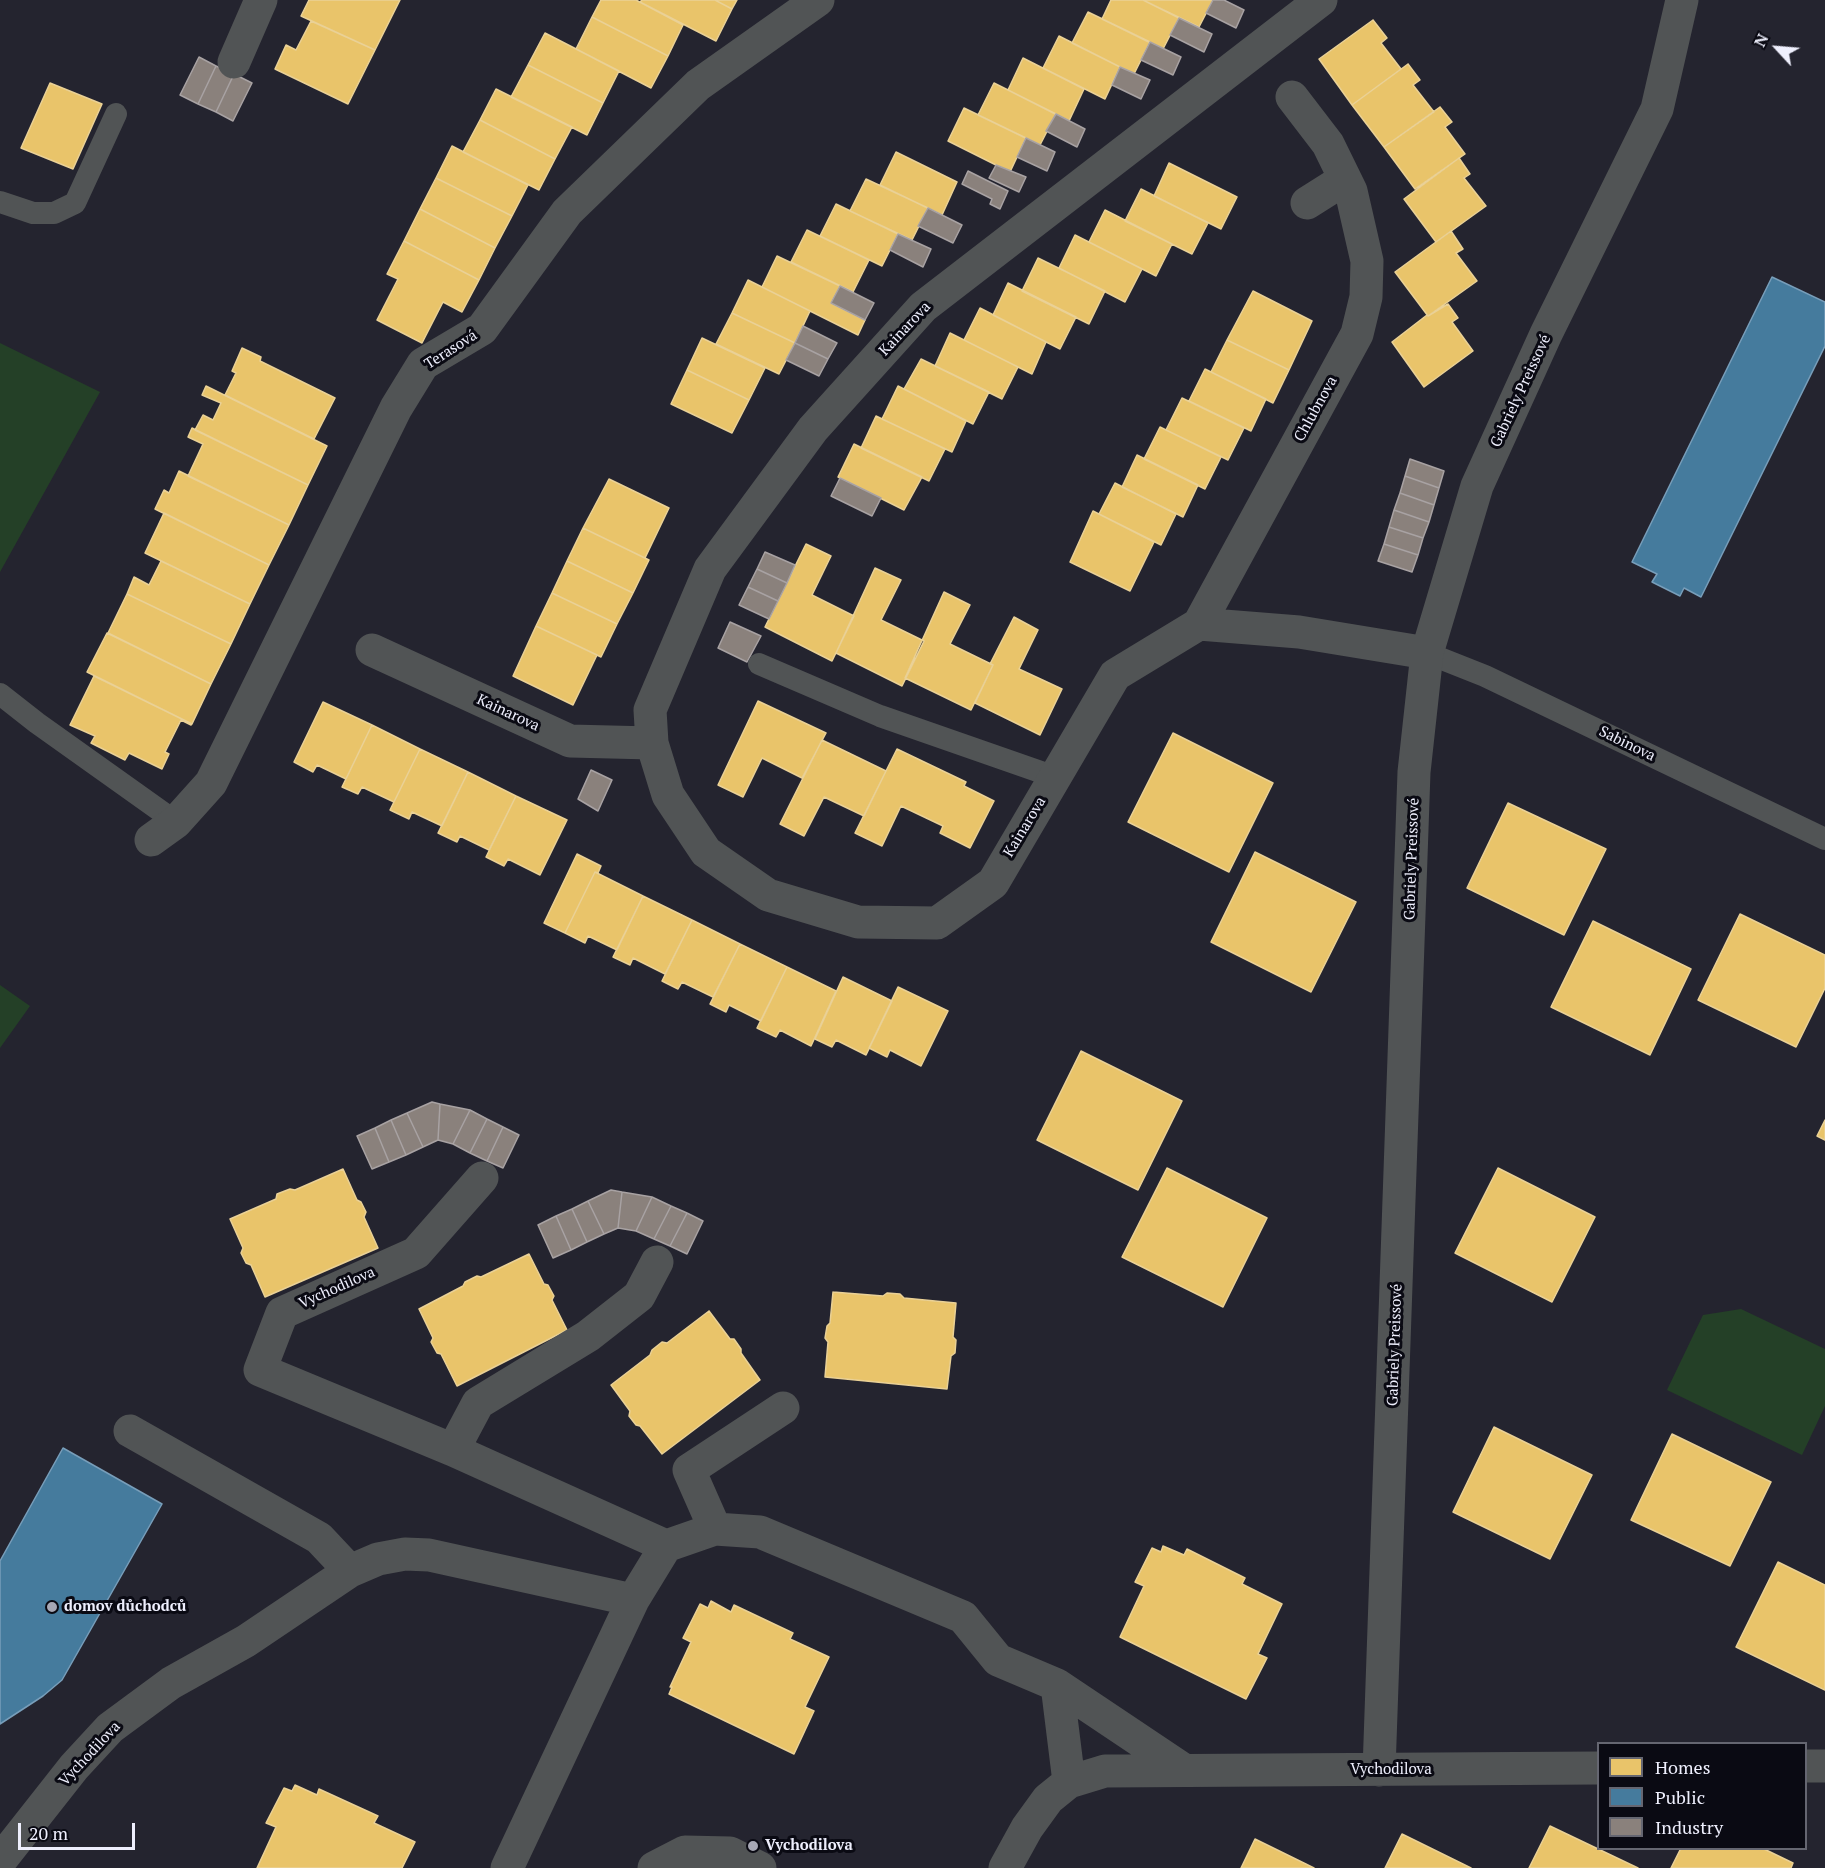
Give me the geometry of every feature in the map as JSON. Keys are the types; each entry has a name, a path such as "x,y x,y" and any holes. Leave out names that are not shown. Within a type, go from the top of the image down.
{"street":[{"path":"234,62 261,0"},
{"name":"Terasová","path":"163,831 211,783 396,408 423,364 482,329 567,212 698,85 818,0"},
{"name":"Kainarova","path":"1199,624 1115,675 993,883 937,922 858,922 768,895 706,852 668,795 652,743 650,710 711,569 813,429 922,307 1321,0"},
{"name":"Gabriely Preissové","path":"1379,1770 1414,772 1427,653 1477,486 1546,334 1657,109 1682,0"},
{"name":"Chlubnova","path":"1199,624 1357,334 1366,297 1367,261 1351,191 1328,144 1292,97"},
{"path":"1307,203 1345,178"},
{"path":"1199,624 1299,632 1427,653"},
{"name":"Kainarova","path":"372,650 570,741 652,743"},
{"name":"Vychodilova","path":"482,1178 416,1253 282,1313 260,1370 453,1450 666,1546"},
{"path":"453,1450 478,1403 588,1336 614,1316 639,1296 657,1262"},
{"path":"715,1529 689,1470 783,1408"},
{"path":"130,1431 319,1538 350,1571"},
{"path":"507,1868 633,1600 666,1546 715,1529 760,1532 963,1617 998,1660 1057,1685 1184,1770"},
{"name":"Vychodilova","path":"0,1861 74,1767 110,1728 171,1683 246,1641 350,1571 378,1560 405,1554 429,1555 633,1600"},
{"path":"1057,1685 1069,1782"},
{"path":"1807,1766 1825,1766"},
{"name":"Vychodilova","path":"1005,1868 1027,1828 1048,1799 1069,1782 1105,1771 1597,1768"},
{"path":"654,1868 685,1852 730,1853 760,1868"}],"lane":[{"path":"0,202 33,213 54,213 75,203 116,114"},
{"name":"Sabinova","path":"1427,653 1485,676 1825,838"},
{"path":"759,664 880,716 1055,777"},
{"path":"0,694 163,831"}],"green space":[{"path":"0,343 100,392 0,572"},
{"path":"0,985 30,1006 0,1048"},
{"path":"1741,1309 1825,1349 1825,1406 1802,1455 1667,1390 1703,1315"}],"building: Homes":[{"path":"309,0 400,0 375,50 301,16"},
{"path":"601,0 636,0 683,25 668,56 592,17"},
{"path":"642,0 715,0 732,9 716,41 640,2"},
{"path":"715,0 737,0 732,9"},
{"path":"1111,0 1143,0 1179,18 1163,49 1102,19"},
{"path":"1143,0 1213,0 1199,27"},
{"path":"1088,12 1150,42 1134,74 1072,43"},
{"path":"592,17 668,56 651,88 576,49"},
{"path":"1373,20 1387,38 1381,43 1401,69 1352,105 1319,59"},
{"path":"311,21 375,50 348,104 275,69 286,45 296,50"},
{"path":"545,33 619,71 603,103 528,65"},
{"path":"1059,36 1120,67 1105,99 1043,68"},
{"path":"1023,58 1084,89 1069,121 1008,90"},
{"path":"1408,64 1420,80 1413,85 1434,112 1384,147 1352,105"},
{"path":"528,65 603,103 587,135 511,97"},
{"path":"50,83 102,104 73,169 21,148"},
{"path":"994,83 1056,114 1040,145 978,115"},
{"path":"496,89 572,127 555,159 480,120"},
{"path":"1440,107 1452,122 1445,127 1465,154 1415,189 1384,147"},
{"path":"964,108 1026,138 1010,172 948,141"},
{"path":"480,120 555,159 539,190 463,152"},
{"path":"452,146 528,185 512,216 436,178"},
{"path":"896,152 957,182 942,215 880,185"},
{"path":"1459,158 1470,174 1464,178 1486,206 1436,242 1404,199"},
{"path":"1169,163 1237,197 1221,229 1154,196"},
{"path":"436,178 512,216 495,248 420,209"},
{"path":"866,179 928,208 912,240 850,211"},
{"path":"1141,189 1208,223 1192,254 1125,221"},
{"path":"836,204 898,234 882,266 820,236"},
{"path":"420,209 495,248 479,280 404,241"},
{"path":"1105,210 1172,244 1156,276 1089,242"},
{"path":"807,230 869,260 853,292 791,262"},
{"path":"1451,231 1463,249 1456,253 1477,281 1428,316 1395,272"},
{"path":"1075,235 1142,269 1125,302 1059,268"},
{"path":"404,241 479,280 462,312 443,302 422,343 377,320 398,279 387,274"},
{"path":"777,256 840,286 831,303 865,320 858,335 762,287"},
{"path":"1038,258 1105,291 1089,324 1022,291"},
{"path":"748,280 810,311 795,343 732,313"},
{"path":"1008,283 1076,317 1060,349 993,315"},
{"path":"1253,291 1312,321 1289,370 1227,340"},
{"path":"1448,304 1458,318 1452,322 1473,351 1424,387 1392,342 1427,315"},
{"path":"980,308 1046,342 1032,374 964,340"},
{"path":"732,313 795,343 779,374 716,344"},
{"path":"950,333 1018,367 1002,399 935,366"},
{"path":"702,338 765,368 749,400 687,370"},
{"path":"1227,340 1289,370 1273,403 1211,372"},
{"path":"242,348 261,357 260,361 335,398 314,439 225,395 236,373 232,371"},
{"path":"921,359 989,392 973,424 904,389"},
{"path":"1205,369 1266,399 1251,431 1189,401"},
{"path":"687,370 749,400 732,433 671,404"},
{"path":"206,386 327,446 308,485 195,430 203,415 213,420 221,403 202,395"},
{"path":"898,386 966,421 952,452 882,419"},
{"path":"1182,398 1244,428 1228,460 1166,430"},
{"path":"876,416 945,449 929,481 861,448"},
{"path":"1160,427 1221,457 1205,489 1144,459"},
{"path":"192,428 308,485 289,525 188,476 203,444 188,437"},
{"path":"854,444 922,477 904,510 838,477"},
{"path":"1137,455 1198,485 1183,517 1122,487"},
{"path":"179,471 289,525 269,565 155,509 164,490 169,493"},
{"path":"609,479 669,508 645,558 583,528"},
{"path":"1115,483 1176,514 1161,545 1099,514"},
{"path":"1093,511 1154,542 1130,591 1070,562"},
{"path":"164,513 269,565 250,604 145,553"},
{"path":"583,528 649,560 633,593 567,561"},
{"path":"806,544 831,556 812,595 854,616 832,661 765,627"},
{"path":"161,561 250,604 231,644 127,594 134,577 149,585"},
{"path":"567,561 633,593 617,624 552,593"},
{"path":"875,568 901,580 881,620 924,641 902,686 836,653"},
{"path":"944,592 970,605 950,644 993,665 971,710 905,678"},
{"path":"552,593 617,624 601,657 536,626"},
{"path":"127,594 231,644 211,684 108,633"},
{"path":"1014,617 1038,630 1019,669 1062,689 1040,735 975,703 993,665 990,664"},
{"path":"536,626 597,655 573,705 513,676"},
{"path":"107,633 211,684 192,724 87,672"},
{"path":"94,676 192,724 181,720 165,752 169,754 162,769 129,753 125,760 91,743 95,736 70,725"},
{"path":"758,701 826,733 802,778 762,758 743,797 718,785"},
{"path":"323,702 372,725 346,779 317,765 313,772 294,762"},
{"path":"372,725 420,749 394,802 362,787 358,794 342,787"},
{"path":"1173,733 1273,783 1229,872 1128,822"},
{"path":"822,740 886,771 864,816 824,797 804,836 780,824"},
{"path":"420,749 468,772 442,826 412,812 409,819 390,810"},
{"path":"897,749 966,782 964,786 994,801 970,848 940,833 943,826 901,806 882,846 855,833"},
{"path":"468,772 516,796 489,850 460,836 457,842 438,833"},
{"path":"516,796 567,820 540,875 508,859 504,866 486,857"},
{"path":"1508,803 1606,849 1564,935 1467,888"},
{"path":"1255,852 1356,902 1311,992 1211,942"},
{"path":"577,854 601,866 598,873 595,872 565,933 544,923"},
{"path":"595,872 643,896 617,950 588,936 585,943 565,933"},
{"path":"643,896 692,920 665,974 633,958 630,965 613,957"},
{"path":"1740,914 1825,955 1825,988 1796,1047 1698,1000"},
{"path":"692,920 740,944 713,997 682,982 678,989 662,981"},
{"path":"1593,921 1691,969 1650,1055 1551,1007"},
{"path":"740,944 787,967 761,1021 729,1005 726,1012 710,1004"},
{"path":"787,967 836,991 811,1046 780,1030 776,1037 757,1028"},
{"path":"843,977 892,1001 866,1055 836,1040 832,1047 815,1039"},
{"path":"898,987 948,1011 921,1066 890,1050 887,1057 869,1048"},
{"path":"1081,1051 1182,1101 1138,1190 1037,1140"},
{"path":"1825,1120 1825,1140 1817,1136"},
{"path":"1167,1168 1267,1218 1223,1307 1122,1257"},
{"path":"1498,1168 1595,1217 1552,1302 1455,1253"},
{"path":"343,1169 357,1200 361,1202 366,1212 364,1217 378,1248 265,1297 251,1265 246,1263 241,1253 243,1248 230,1219 276,1199 277,1194 290,1189 295,1190"},
{"path":"529,1254 544,1284 548,1285 554,1296 552,1300 567,1330 457,1386 441,1354 437,1353 431,1342 433,1338 419,1309 477,1276 481,1277"},
{"path":"833,1292 883,1296 887,1293 900,1294 904,1298 956,1303 953,1337 956,1340 955,1353 951,1356 947,1389 825,1377 828,1342 825,1338 827,1326 830,1323"},
{"path":"709,1311 730,1339 734,1339 760,1380 662,1454 629,1416 630,1411 611,1385 650,1355 652,1350 662,1342 667,1343"},
{"path":"1494,1427 1592,1475 1550,1559 1453,1512"},
{"path":"1672,1434 1771,1482 1730,1566 1631,1520"},
{"path":"1163,1546 1184,1555 1187,1549 1245,1578 1242,1584 1282,1604 1258,1654 1267,1658 1246,1699 1120,1637 1144,1586 1135,1582 1152,1548 1161,1552"},
{"path":"1778,1562 1825,1585 1825,1690 1736,1647"},
{"path":"711,1601 731,1612 734,1605 793,1633 790,1639 829,1657 805,1707 814,1711 794,1754 669,1694 672,1687 670,1687 691,1642 683,1638 700,1604 708,1608"},
{"path":"295,1785 317,1795 319,1789 378,1816 374,1823 415,1842 402,1868 257,1868 276,1827 266,1823 284,1788 292,1791"},
{"path":"1550,1826 1638,1868 1529,1868"},
{"path":"1402,1834 1471,1868 1385,1868"},
{"path":"1255,1839 1314,1868 1241,1868"},
{"path":"1680,1850 1766,1850 1793,1863 1791,1868 1671,1868"}],"building: Public":[{"path":"1772,277 1825,302 1825,346 1701,597 1684,588 1680,596 1652,582 1657,574 1632,562"},
{"name":"domov důchodců","path":"63,1448 162,1504 62,1680 43,1696 0,1724 0,1561"}],"building: Industry":[{"path":"1213,0 1224,0 1244,10 1236,28 1206,13"},
{"path":"1179,18 1212,34 1204,52 1170,35"},
{"path":"1150,42 1181,57 1173,75 1141,60"},
{"path":"199,57 216,66 198,104 180,95"},
{"path":"216,66 234,74 216,112 198,104"},
{"path":"1120,67 1150,80 1141,99 1112,85"},
{"path":"234,74 252,83 233,121 216,112"},
{"path":"1056,114 1085,129 1077,147 1046,131"},
{"path":"1026,138 1055,152 1047,171 1017,157"},
{"path":"996,165 1026,177 1019,192 989,178"},
{"path":"968,171 1008,191 1000,209 990,204 992,199 962,184"},
{"path":"928,208 962,225 953,243 918,226"},
{"path":"898,234 931,249 923,267 890,250"},
{"path":"840,286 874,303 865,320 831,303"},
{"path":"803,326 837,343 828,359 795,343"},
{"path":"795,343 828,359 819,376 786,360"},
{"path":"1410,459 1444,471 1439,488 1405,476"},
{"path":"1405,476 1439,488 1434,505 1400,493"},
{"path":"840,478 881,498 872,516 831,496"},
{"path":"1400,493 1434,505 1429,522 1394,510"},
{"path":"1394,510 1429,522 1423,538 1389,527"},
{"path":"1389,527 1423,538 1418,555 1384,544"},
{"path":"1384,544 1418,555 1412,572 1378,561"},
{"path":"765,552 795,565 787,583 757,569"},
{"path":"757,569 787,583 778,601 748,587"},
{"path":"748,587 778,601 769,619 739,605"},
{"path":"730,622 761,636 747,662 718,648"},
{"path":"591,770 612,780 598,811 578,799"},
{"path":"432,1102 440,1104 438,1140 423,1147 407,1113"},
{"path":"440,1104 470,1110 453,1144 438,1140"},
{"path":"470,1110 487,1119 470,1153 453,1144"},
{"path":"407,1113 423,1147 406,1155 391,1120"},
{"path":"487,1119 503,1127 487,1161 470,1153"},
{"path":"391,1120 406,1155 389,1162 375,1128"},
{"path":"503,1127 519,1135 503,1168 487,1161"},
{"path":"375,1128 389,1162 372,1169 357,1136"},
{"path":"611,1190 622,1192 618,1228 604,1234 588,1201"},
{"path":"622,1192 652,1197 636,1231 618,1228"},
{"path":"652,1197 671,1206 654,1239 636,1231"},
{"path":"588,1201 604,1234 587,1242 572,1209"},
{"path":"671,1206 687,1213 670,1246 654,1239"},
{"path":"572,1209 587,1242 571,1250 556,1216"},
{"path":"687,1213 703,1221 687,1254 670,1246"},
{"path":"556,1216 571,1250 553,1258 538,1225"}],"place":[{"name":"domov důchodců","path":"52,1607"},
{"name":"Vychodilova","path":"753,1846"}]}
